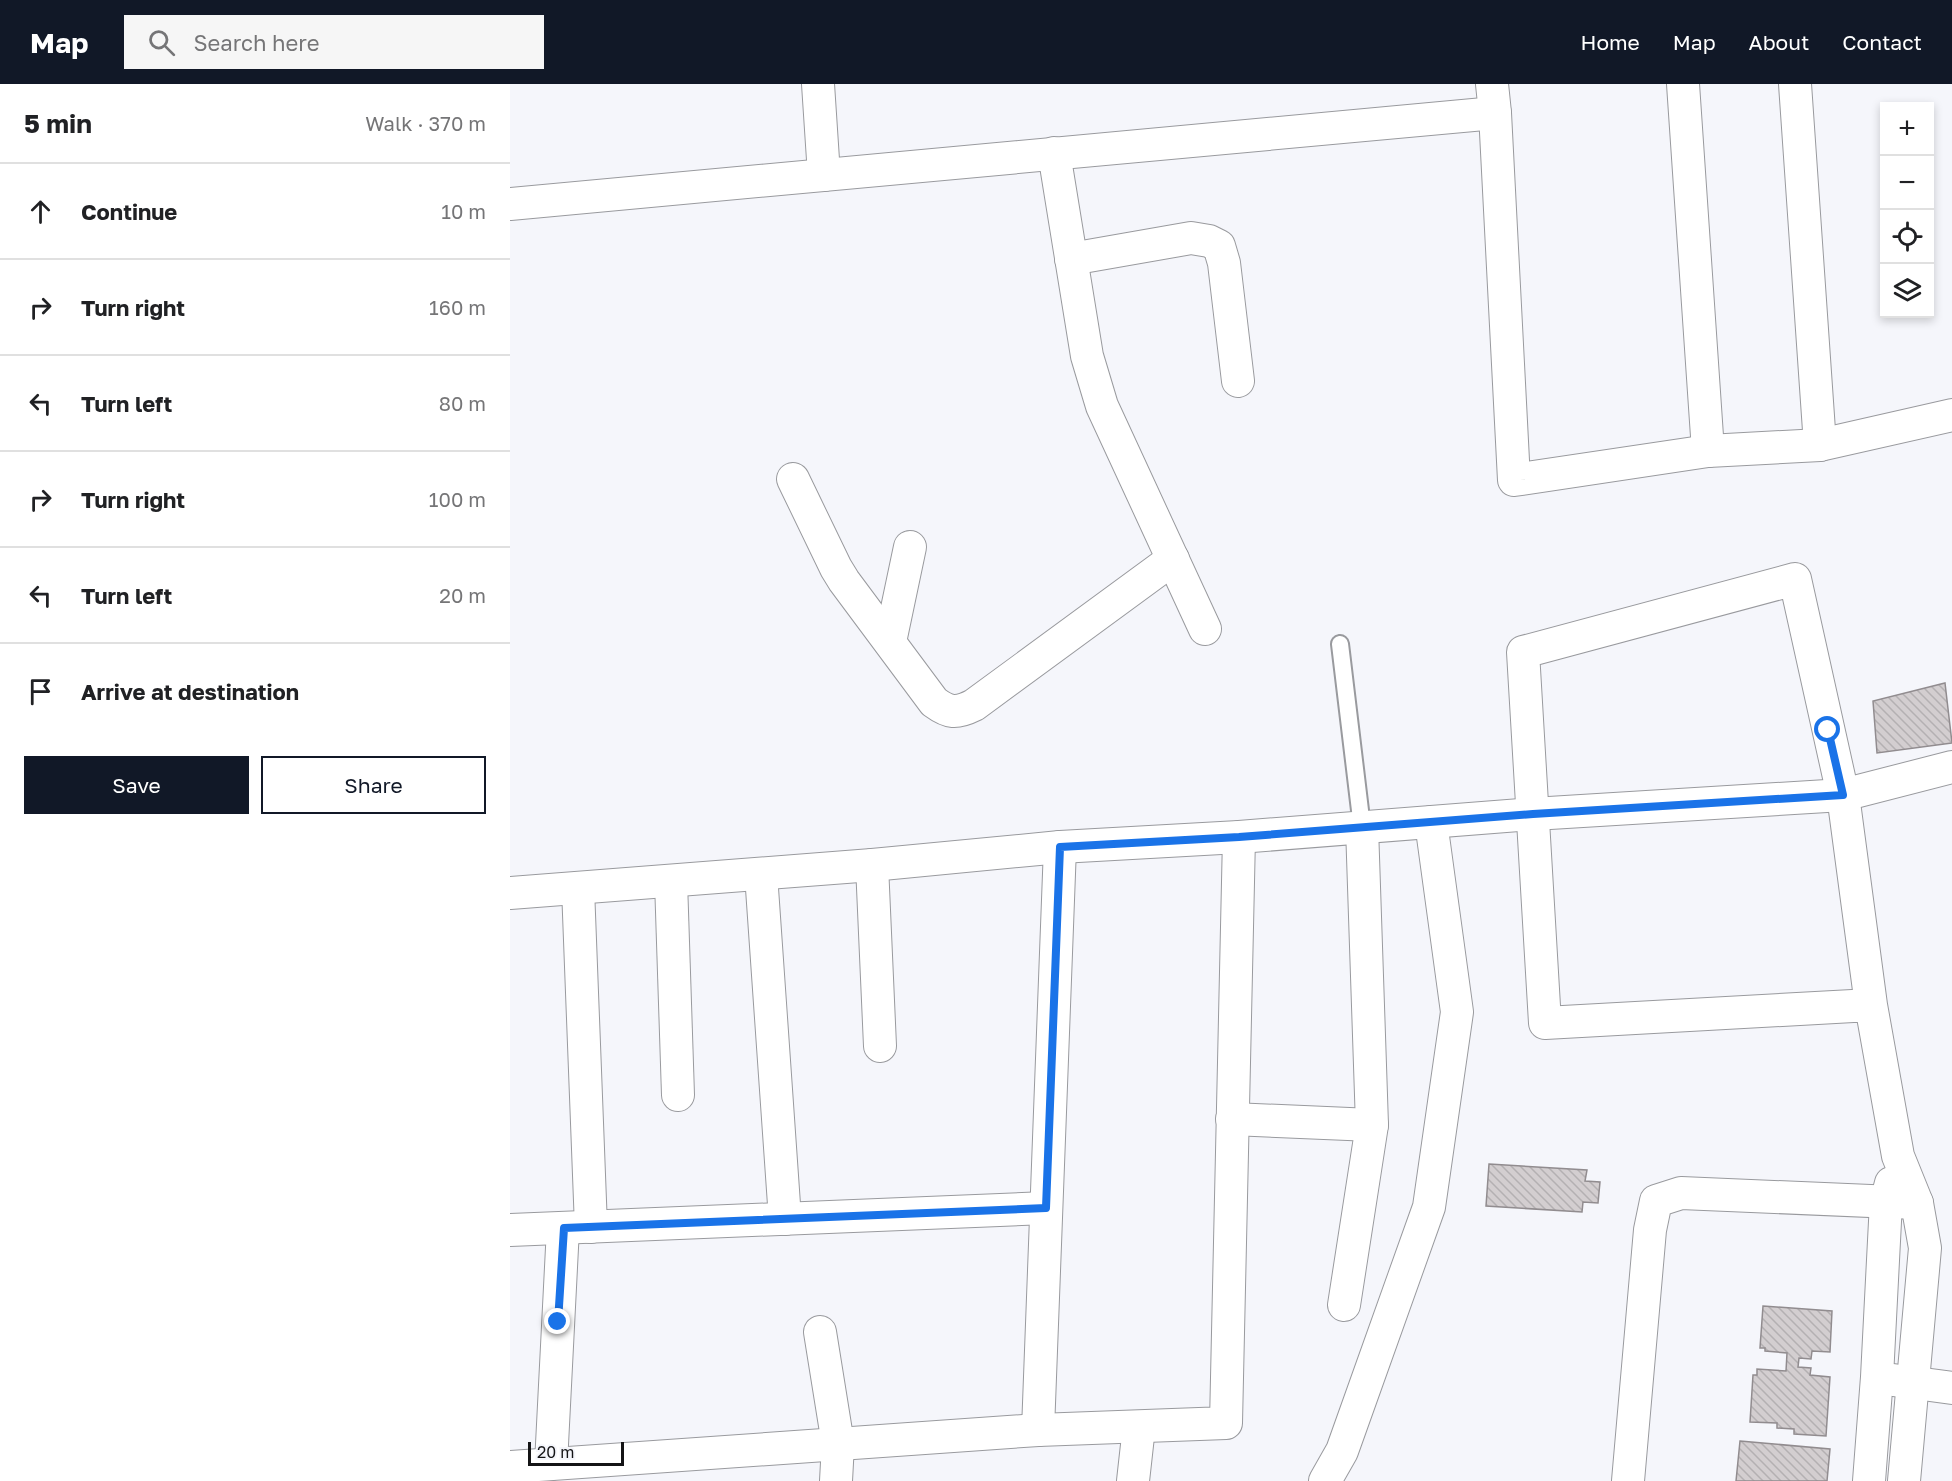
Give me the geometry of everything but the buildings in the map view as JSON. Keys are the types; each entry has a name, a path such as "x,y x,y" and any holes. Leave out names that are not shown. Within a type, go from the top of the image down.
{"street":[{"path":"818,84 824,175"},
{"path":"1683,84 1708,451"},
{"path":"1795,84 1820,445"},
{"path":"510,204 1054,153 1494,99 1514,480 1708,451 1820,445 1949,416"},
{"path":"1054,153 1087,356 1102,406 1205,629"},
{"path":"1071,259 1191,238 1209,241 1219,246 1224,263 1238,381"},
{"path":"793,480 836,568 934,702 946,711 963,711 974,705 1173,559"},
{"path":"890,642 910,547"},
{"path":"1871,1005 1545,1023 1523,652 1795,579 1843,795 1871,1005 1898,1156 1917,1203 1925,1248 1904,1481"},
{"path":"510,893 872,865 1060,847 1239,837 1533,814 1843,795 1952,767"},
{"path":"1325,1481 1342,1451 1429,1207 1456,1012 1431,822"},
{"path":"1344,1305 1372,1125 1362,827"},
{"path":"510,1467 550,1464 640,1469 838,1444 1038,1430 1226,1423 1239,837"},
{"path":"1038,1430 1060,847"},
{"path":"872,865 880,1046"},
{"path":"762,874 785,1219"},
{"path":"671,881 678,1095"},
{"path":"550,1464 578,1228 578,888"},
{"path":"1233,1119 1372,1125"},
{"path":"1869,1481 1886,1202 1898,1156"},
{"path":"1628,1481 1650,1230 1656,1202 1681,1193 1917,1203"},
{"path":"510,1230 1046,1208"},
{"path":"820,1332 838,1444 836,1481"},
{"path":"1877,1377 1952,1388"},
{"path":"1133,1481 1138,1427"}],"lane":[{"path":"1340,644 1362,827"}],"route":[{"path":"558,1322 564,1228 1046,1208 1060,847 1239,837 1533,814 1843,795 1828,730"}]}
